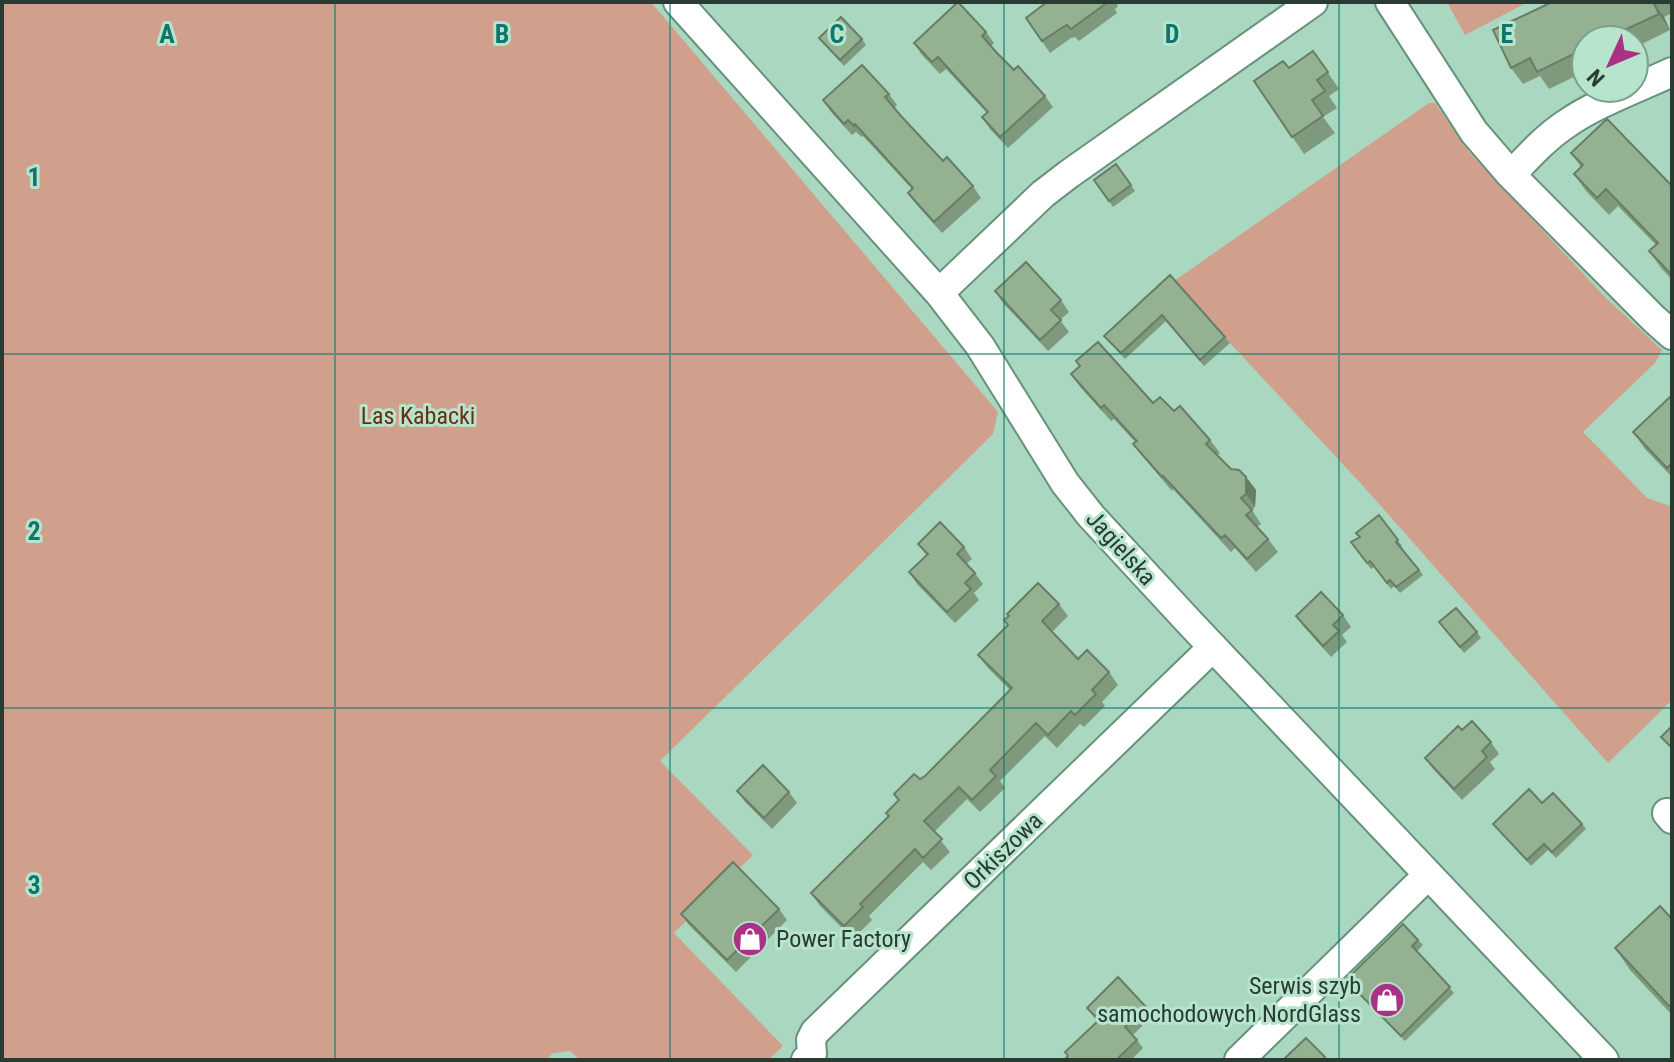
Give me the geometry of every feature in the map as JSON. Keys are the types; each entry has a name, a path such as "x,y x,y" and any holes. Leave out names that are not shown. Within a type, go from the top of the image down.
{"street":[{"name":"Jagielska","path":"678,2 939,293 980,346 1065,483 1102,527 1604,1060"},
{"path":"939,293 1043,194 1313,2"},
{"path":"1390,2 1474,132 1511,175 1672,335"},
{"path":"1511,175 1566,124 1672,72"},
{"name":"Orkiszowa","path":"806,1060 812,1054 811,1040 815,1032 1213,647"},
{"path":"1239,1060 1428,875"}],"green space":[{"name":"Las Kabacki","path":"2,2 651,2 998,412 993,434 660,761 753,855 674,933 783,1046 768,1060 580,1060 570,1051 553,1053 546,1060 2,1060"},
{"path":"1447,2 1528,2 1465,35"},
{"path":"1429,103 1435,103 1470,153 1606,298 1662,350 1655,363 1583,432 1647,498 1672,505 1672,700 1608,763 1364,487 1174,281"}],"building":[{"path":"958,2 986,32 982,36 997,53 1014,70 1018,66 1045,96 1000,137 982,117 988,112 938,57 932,62 914,43"},
{"path":"1047,2 1108,2 1071,29 1067,25 1042,41 1026,18"},
{"path":"1552,2 1653,2 1659,14 1637,24 1570,24 1570,56 1537,72 1530,58 1511,68 1493,30"},
{"path":"841,17 862,39 840,60 819,38"},
{"path":"1313,51 1328,72 1317,80 1325,91 1312,100 1323,116 1292,137 1254,81 1283,61 1289,68"},
{"path":"862,65 889,94 885,97 901,116 943,161 947,157 973,186 934,222 908,193 913,188 855,124 848,120 844,124 823,100"},
{"path":"1607,119 1672,186 1672,275 1649,251 1658,243 1606,189 1597,198 1574,174 1583,165 1571,153"},
{"path":"1116,164 1131,185 1109,201 1094,180"},
{"path":"1026,262 1061,300 1051,310 1061,320 1040,340 995,291"},
{"path":"1170,275 1225,337 1200,360 1162,315 1121,353 1104,336"},
{"path":"1098,342 1153,403 1160,397 1174,411 1180,406 1210,440 1206,444 1231,469 1239,470 1246,477 1246,494 1241,498 1252,510 1246,515 1268,539 1247,559 1225,535 1221,538 1162,477 1133,444 1137,441 1104,405 1101,408 1071,374 1080,366 1076,361"},
{"path":"1672,395 1672,463 1667,468 1633,432"},
{"path":"1379,515 1419,570 1396,587 1390,580 1387,583 1370,561 1367,563 1351,542 1360,537 1356,533"},
{"path":"940,522 964,547 957,554 975,573 965,583 971,589 947,612 909,572 928,554 918,544"},
{"path":"1038,583 1059,604 1042,621 1078,659 1087,650 1109,672 1092,690 1096,694 1075,715 1071,711 1048,735 1036,723 990,770 996,776 972,800 959,787 924,821 942,839 923,858 915,849 860,904 863,907 844,926 811,893 889,816 886,813 899,800 894,794 914,774 920,779 925,776 1012,688 978,655 1008,625 1004,620 1009,616 1007,614"},
{"path":"1321,592 1343,615 1333,625 1339,631 1323,646 1296,616"},
{"path":"1456,608 1477,632 1460,647 1439,622"},
{"path":"1472,721 1491,742 1482,751 1487,757 1454,789 1425,758 1458,726 1462,730"},
{"path":"1672,726 1672,748 1661,737"},
{"path":"763,765 789,792 764,818 737,791"},
{"path":"1529,789 1542,803 1553,793 1582,824 1552,852 1544,844 1527,860 1493,824"},
{"path":"733,862 779,909 727,960 681,914"},
{"path":"1660,906 1672,919 1672,1004 1669,1006 1615,948"},
{"path":"1403,924 1418,940 1412,946 1450,987 1401,1036 1346,980"},
{"path":"1118,977 1146,1007 1125,1027 1137,1040 1116,1060 1064,1060 1068,1056 1065,1052 1099,1020 1087,1008"},
{"path":"1306,1038 1325,1057 1322,1060 1283,1060"}],"place":[{"name":"Power Factory","path":"750,939"},
{"name":"Serwis szyb samochodowych NordGlass","path":"1387,1000"}]}
